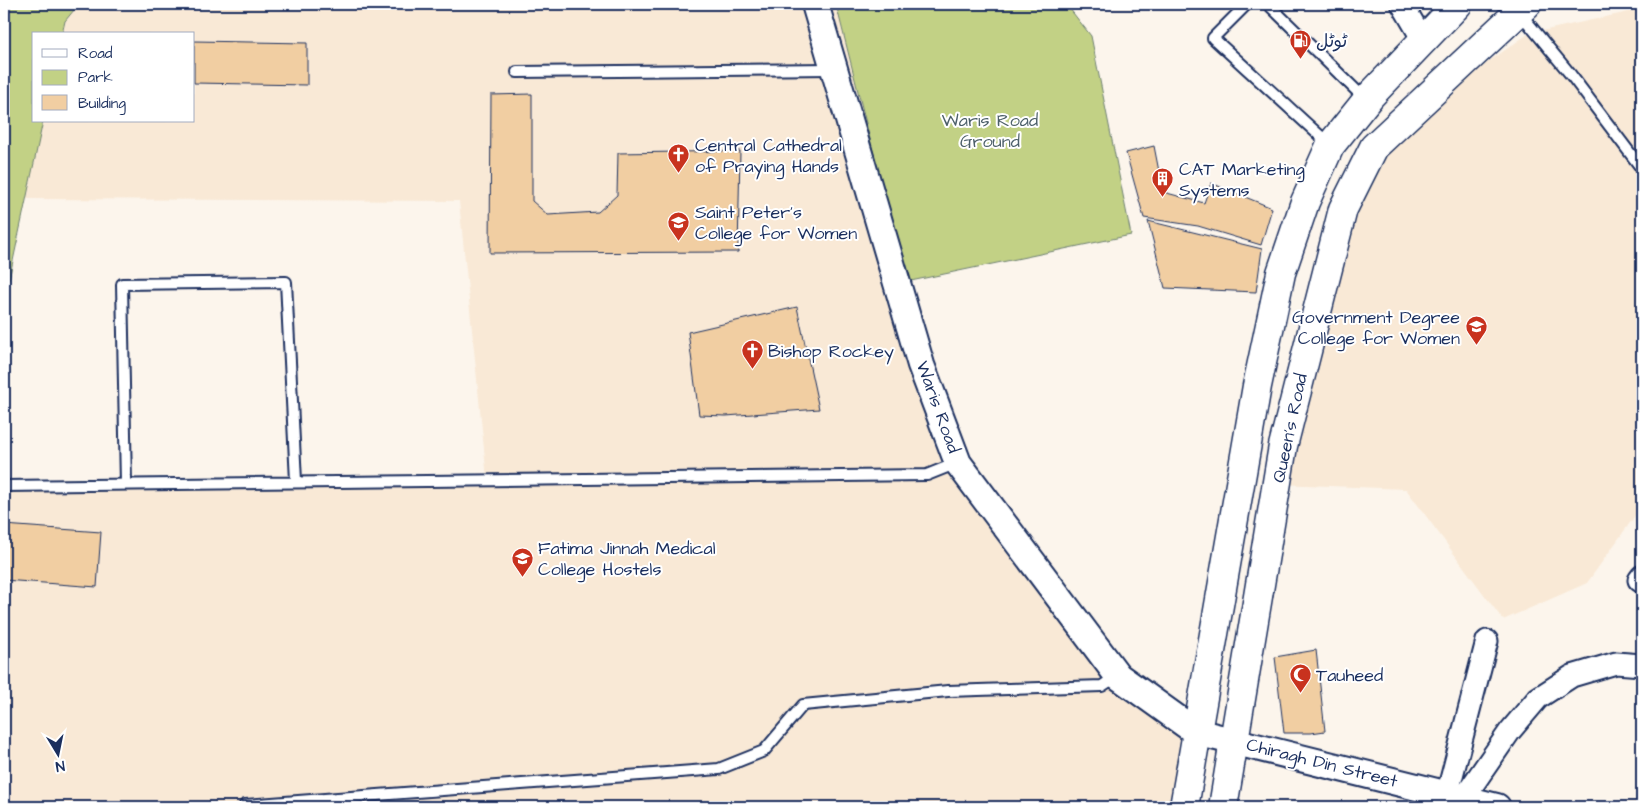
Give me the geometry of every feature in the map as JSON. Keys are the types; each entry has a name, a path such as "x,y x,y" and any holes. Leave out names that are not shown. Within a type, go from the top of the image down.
{"main road":[{"path":"1184,807 1257,386 1281,273 1305,202 1330,146 1366,100 1458,4"},
{"name":"Queen's Road","path":"1223,807 1284,446 1343,209 1374,147 1523,8"}],"street":[{"name":"Waris Road","path":"815,4 921,365 958,462 1118,676 1196,732"},
{"path":"1402,4 1423,40"},
{"path":"1642,576 1640,580 1642,582"},
{"path":"1455,797 1487,641"},
{"path":"1455,797 1538,698 1572,676 1616,663 1641,663"},
{"name":"Chiragh Din Street","path":"1196,732 1497,807"}],"lane":[{"path":"1247,4 1213,38 1330,146"},
{"path":"1268,4 1366,100"},
{"path":"1523,8 1642,169"},
{"path":"517,72 833,69"},
{"path":"126,484 122,284 286,282 296,481"},
{"path":"4,486 296,481 927,475 958,462"},
{"path":"245,807 245,805 719,769 764,751 803,705 948,691 1102,686 1118,676"}],"shaded area":[{"path":"79,4 836,4 954,472 1116,669 1196,732 1184,807 4,807 4,486 487,479 459,201 26,199 43,122 195,122 195,32 62,32 65,21"},
{"name":"Government Degree College for Women","path":"1642,9 1642,506 1587,583 1503,620 1406,489 1278,484 1343,209 1375,150 1435,99 1528,34"}],"green space":[{"path":"4,4 79,4 65,21 62,32 32,32 32,122 43,122 4,303"},
{"name":"Waris Road Ground","path":"836,4 1066,4 1091,36 1131,235 906,282"}],"building":[{"path":"195,41 307,43 307,85 195,83"},
{"name":"Central Cathedral of Praying Hands","path":"532,94 532,201 548,215 598,212 617,195 618,153 740,151 738,252 490,253 491,95"},
{"name":"CAT Marketing Systems","path":"1154,146 1163,192 1204,203 1211,183 1272,208 1261,245 1198,226 1144,218 1126,153"},
{"path":"1148,221 1262,249 1256,292 1165,288"},
{"name":"Bishop Rockey","path":"797,307 819,409 726,416 699,415 688,332"},
{"path":"4,525 101,532 97,587 4,580"},
{"name":"Tauheed","path":"1316,650 1325,731 1284,733 1275,657"}],"place":[{"name":"ٹوٹل","path":"1300,60"},
{"name":"Central Cathedral of Praying Hands","path":"679,174"},
{"name":"CAT Marketing Systems","path":"1163,198"},
{"name":"Saint Peter's College for Women","path":"679,241"},
{"name":"Government Degree College for Women","path":"1476,346"},
{"name":"Bishop Rockey","path":"752,370"},
{"name":"Fatima Jinnah Medical College Hostels","path":"522,577"},
{"name":"Tauheed","path":"1300,694"}]}
